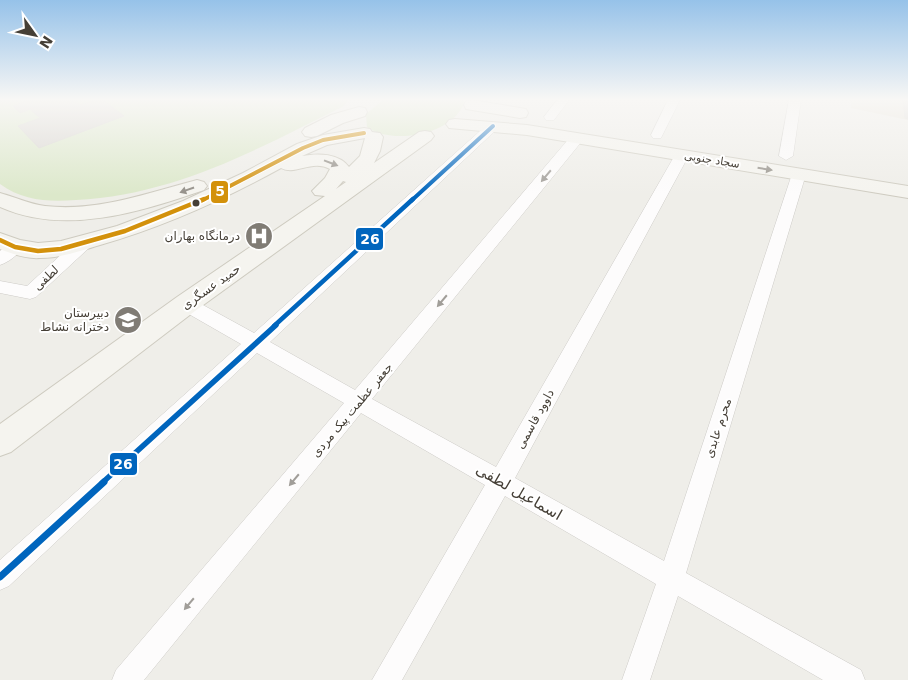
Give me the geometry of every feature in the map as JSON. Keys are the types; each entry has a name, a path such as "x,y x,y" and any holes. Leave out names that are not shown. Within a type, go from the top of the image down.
{"main road":[{"path":"24,210 82,213 120,208 167,197 238,170 312,132"},
{"path":"365,132 369,135"},
{"path":"5,249 38,250 60,248 84,243 163,218 323,140 369,135 396,140 425,136 436,132"},
{"name":"سجاد جنوبی","path":"533,132 908,192"},
{"name":"سجاد جنوبی","path":"638,132 908,175"},
{"name":"حمید عسگری","path":"0,423 365,164 372,151 369,135"},
{"name":"حمید عسگری","path":"0,442 186,304 425,136"},
{"path":"250,177 315,159 328,160 336,164 340,168 333,180 302,209"},
{"path":"0,200 54,220 57,224 57,230 40,242 5,249"}],"street":[{"path":"0,577 487,132"},
{"path":"786,156 790,132"},
{"name":"جعفر عظمت پیک مردی","path":"126,680 577,138"},
{"name":"داوود قاسمی","path":"386,680 500,482 682,156"},
{"name":"محرم عابدی","path":"636,680 671,578 799,174"},
{"name":"لطفی","path":"0,287 30,293 84,243"},
{"name":"اسماعیل لطفی","path":"186,304 851,680"}],"green space":[{"path":"0,132 293,132 248,153 182,179 148,189 112,196 56,201 36,199 18,194 0,184"},
{"path":"376,132 427,132 406,136"}],"building":[{"path":"23,132 82,132 39,148"}],"transit line":[{"name":"26","path":"0,577 487,132"},
{"name":"5","path":"0,240 15,247 38,251 61,249 125,231 190,206 250,177 303,148 323,140 364,133"}],"place":[{"name":"درمانگاه بهاران","path":"259,236"},
{"name":"دبیرستان دخترانه نشاط","path":"128,320"}]}
